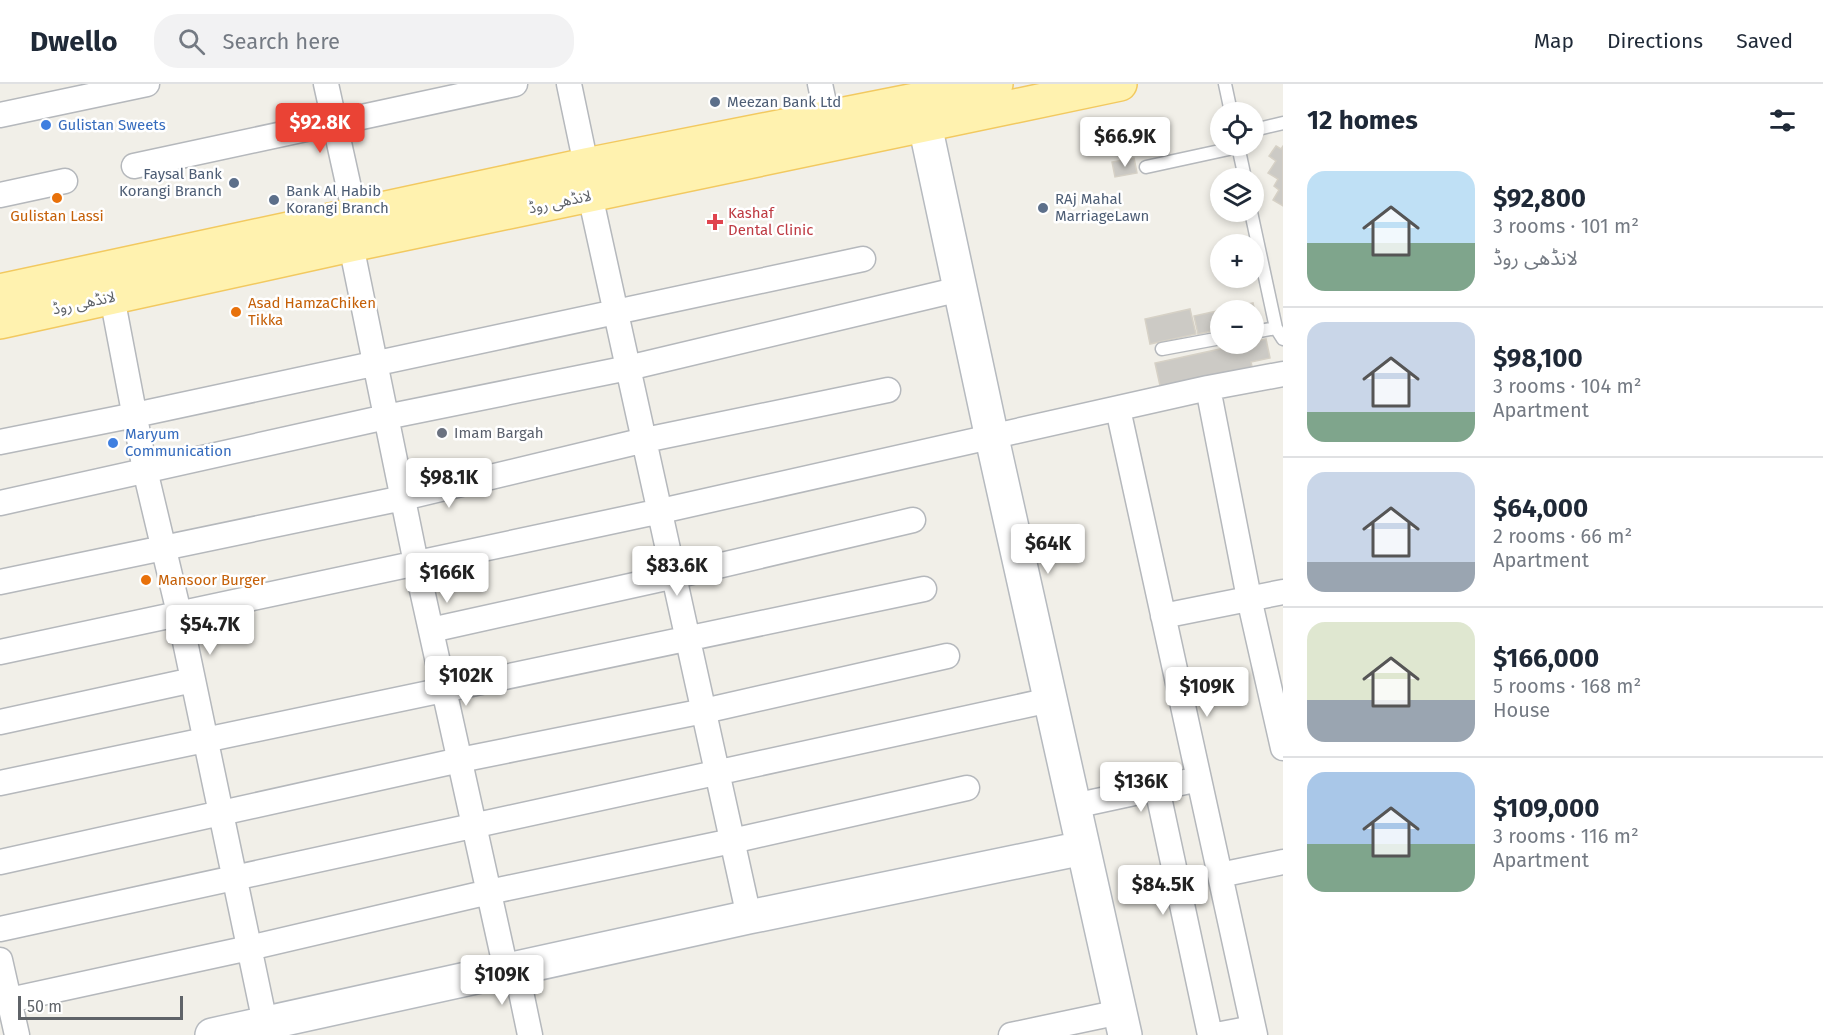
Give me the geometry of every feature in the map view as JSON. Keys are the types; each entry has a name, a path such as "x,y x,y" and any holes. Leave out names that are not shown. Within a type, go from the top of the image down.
{"main road":[{"name":"لانڈھی روڈ","path":"588,180 827,117 996,84"},
{"name":"لانڈھی روڈ","path":"0,291 353,230 588,180 925,125 1120,84"},
{"name":"لانڈھی روڈ","path":"0,322 112,297 353,230"}],"street":[{"path":"0,115 147,84"},
{"path":"326,84 335,123 375,364 416,563 489,892 530,1035"},
{"path":"134,166 515,84"},
{"path":"569,84 615,311 749,917"},
{"path":"820,84 827,117"},
{"path":"925,125 992,438 1123,1023 1011,1035"},
{"path":"0,195 65,181"},
{"path":"0,442 135,416 863,259"},
{"path":"0,503 386,417 628,368 960,289"},
{"path":"112,297 145,470 179,613 265,1023"},
{"path":"0,652 661,511 1208,388 1282,377"},
{"path":"1208,388 1249,598 1283,748"},
{"path":"0,582 403,498 645,440 888,390"},
{"path":"1118,409 1254,1031 1216,1035"},
{"path":"431,630 913,520"},
{"path":"0,783 924,589"},
{"path":"1163,616 1283,592"},
{"path":"0,862 460,760 704,711 947,656"},
{"path":"0,722 193,680"},
{"path":"0,929 1050,700"},
{"path":"1074,806 1199,779"},
{"path":"5,1000 967,788"},
{"path":"1157,788 1210,1035"},
{"path":"212,1035 749,917 1083,848"},
{"path":"1220,875 1283,861"},
{"path":"0,960 5,1000 17,1035"}],"lane":[{"path":"1225,84 1229,102"},
{"path":"1264,128 1283,123"},
{"path":"1146,167 1210,152"},
{"path":"1253,222 1276,328 1283,339"},
{"path":"1264,330 1276,328"},
{"path":"1162,349 1210,340"}],"building":[{"path":"1276,146 1281,149 1283,146 1283,206 1273,200 1279,190 1274,186 1278,179 1268,173 1276,161 1269,156"},
{"path":"1134,158 1137,173 1115,177 1112,162"},
{"path":"1190,309 1196,334 1150,344 1145,319"},
{"path":"1210,312 1210,331 1198,334 1194,316"},
{"path":"1264,339 1266,339 1270,358 1251,362 1253,371 1161,390 1155,363 1210,351 1210,354 1264,354"}],"place":[{"name":"Meezan Bank Ltd","path":"715,102"},
{"name":"Gulistan Sweets","path":"46,125"},
{"name":"Faysal Bank Korangi Branch","path":"234,183"},
{"name":"Gulistan Lassi","path":"57,198"},
{"name":"Bank Al Habib Korangi Branch","path":"274,200"},
{"name":"RAj Mahal MarriageLawn","path":"1043,208"},
{"name":"Kashaf Dental Clinic","path":"715,222"},
{"name":"Asad HamzaChiken Tikka","path":"236,312"},
{"name":"Imam Bargah","path":"442,433"},
{"name":"Maryum Communication","path":"113,443"},
{"name":"Mansoor Burger","path":"146,580"}]}
